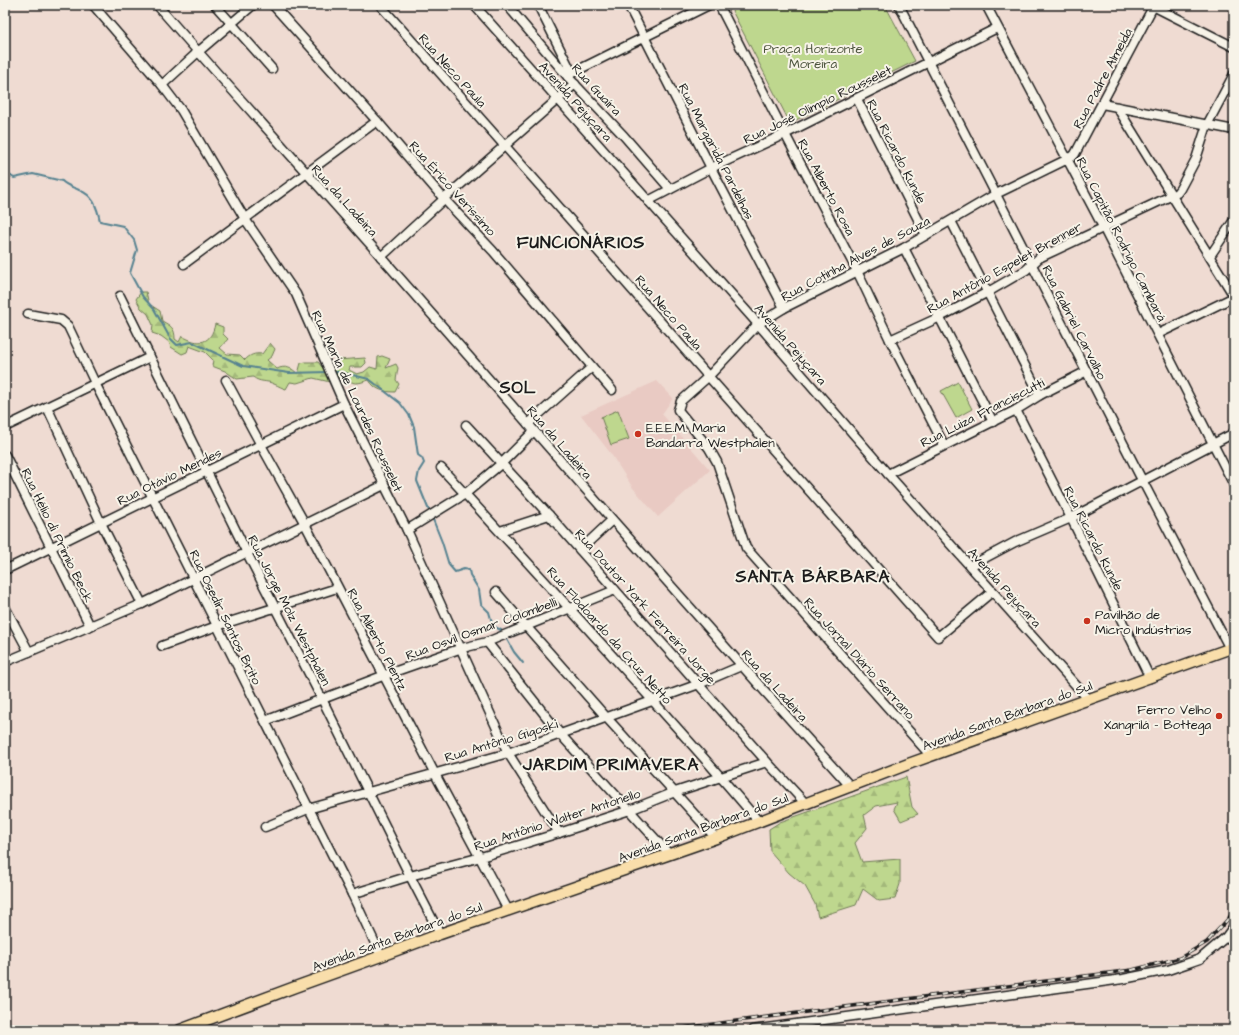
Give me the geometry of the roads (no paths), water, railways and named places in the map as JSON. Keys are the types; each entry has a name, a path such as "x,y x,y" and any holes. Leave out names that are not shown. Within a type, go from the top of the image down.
{"main road":[{"name":"Avenida Santa Bárbara do Sul","path":"180,1030 440,934 716,838 932,756 1232,648"}],"street":[{"name":"Rua Maria de Lourdes Rousselet","path":"93,5 162,85 181,110 246,219 296,294 344,404 407,530 508,752 559,833"},
{"name":"Rua da Ladeira","path":"157,5 741,666 851,787"},
{"path":"215,5 272,69"},
{"path":"162,85 253,5"},
{"name":"Rua Érico Veríssimo","path":"273,5 377,121 444,199 493,251 612,390"},
{"name":"Rua Neco Paula","path":"380,5 938,637 993,591"},
{"name":"Avenida Pejuçara","path":"474,5 758,324 888,474 1089,700"},
{"name":"Rua Guaíra","path":"507,5 570,75 575,84 624,136 670,189"},
{"path":"538,5 570,75 709,5"},
{"name":"Rua Margarida Pardelhas","path":"628,5 784,308"},
{"name":"Rua Alberto Rosa","path":"719,5 857,271 890,340 944,445"},
{"name":"Rua Gabriel Carvalho","path":"899,5 1142,480 1232,648"},
{"name":"Rua Capitão Rodrigo Cambará","path":"986,5 1068,159 1234,485"},
{"path":"1153,5 1234,47"},
{"name":"Rua Padre Almeida","path":"1068,159 1075,154 1153,5"},
{"name":"Rua José Olímpio Rousselet","path":"648,200 711,168 857,99 997,28"},
{"path":"1172,194 1177,193 1180,189 1196,159 1207,125 1234,74"},
{"path":"381,257 444,199 575,84"},
{"name":"Rua Ricardo Kunde","path":"857,99 926,235"},
{"path":"1102,104 1234,130"},
{"path":"1117,107 1172,194 1234,297 1158,334"},
{"path":"184,264 377,121"},
{"name":"Rua Cotinha Alves de Souza","path":"678,410 681,401 709,376 758,324 784,308 904,248 996,194 1068,159"},
{"name":"Rua Antônio Espelet Brenner","path":"890,340 940,317 988,292 1026,270 1039,258 1172,194"},
{"path":"1210,256 1234,220"},
{"path":"951,221 1040,395"},
{"path":"904,248 993,422"},
{"name":"Rua Jorge Molz Westphalen","path":"120,296 247,552 440,934"},
{"name":"Rua Osedir Santos Brito","path":"28,314 62,320 68,326 308,809 352,894 381,956"},
{"path":"5,427 150,357"},
{"path":"528,424 592,367"},
{"name":"Rua Luiza Franciscutti","path":"888,474 993,422 1040,395 1087,371"},
{"name":"Rua Alberto Plentz","path":"226,380 305,524 337,588 385,675 435,774 481,857 508,910"},
{"name":"Rua Otávio Mendes","path":"5,570 344,404"},
{"path":"47,407 101,523 142,604"},
{"name":"Rua Jornal Diário Serrano","path":"678,410 709,448 717,462 746,548 932,756"},
{"name":"Rua Ricardo Kunde","path":"1016,410 1150,678"},
{"name":"Rua Doutor York Ferreira Jorge","path":"466,425 549,515 767,762 806,804"},
{"path":"407,530 466,494 502,463 534,431"},
{"path":"970,566 1016,542 1071,518 1234,433"},
{"name":"Rua Hélio di Primio Beck","path":"5,455 90,626"},
{"name":"Rua Flodoardo da Cruz Netto","path":"441,468 500,531 721,776 759,822"},
{"path":"5,662 142,604 384,485"},
{"path":"500,531 549,515"},
{"path":"580,550 612,520"},
{"path":"162,646 217,626 337,588"},
{"name":"Rua Osvil Osmar Colombelli","path":"265,721 385,675 462,648 487,642 615,590"},
{"path":"496,592 606,717 716,838"},
{"path":"5,607 29,652"},
{"path":"487,642 561,735 669,854"},
{"name":"Rua Antônio Gigoski","path":"265,827 308,809 435,774 561,735 606,717 699,684 741,666"},
{"name":"Rua Antônio Walter Antonello","path":"352,894 559,833 630,810 721,776 767,762"},
{"path":"752,1030 1116,981 1168,970 1200,959 1226,937 1234,926"}],"waterway":[{"path":"5,172 14,178 33,174 62,181 84,192 91,198 96,206 100,221 123,226 134,240 137,250 130,273 143,297 154,309 170,338 177,345 192,342 243,366 289,373 328,372"},
{"path":"333,372 340,372 369,379 400,403 409,415 414,427 418,455 422,458 424,463 419,471 417,481 430,513"},
{"path":"432,517 449,565 455,572 464,569 469,570 470,575 479,590 481,604 489,612 493,626 501,630 503,633"},
{"path":"505,636 514,652 523,663"}],"railway":[{"path":"667,1030 1132,970 1180,958 1207,942 1229,918 1234,909"}],"place":[{"name":"E.E.E.M. Maria Bandarra Westphalen","path":"638,434"},
{"name":"Pavilhão de Micro Indústrias","path":"1087,621"},
{"name":"Ferro Velho Xangrilá - Bottega","path":"1219,716"}],"district":[{"name":"FUNCIONÁRIOS","path":"581,242"},
{"name":"SOL","path":"518,387"},
{"name":"SANTA BÁRBARA","path":"813,576"},
{"name":"JARDIM PRIMAVERA","path":"611,764"}],"park label":[{"name":"Praça Horizonte Moreira","path":"813,56"}]}
